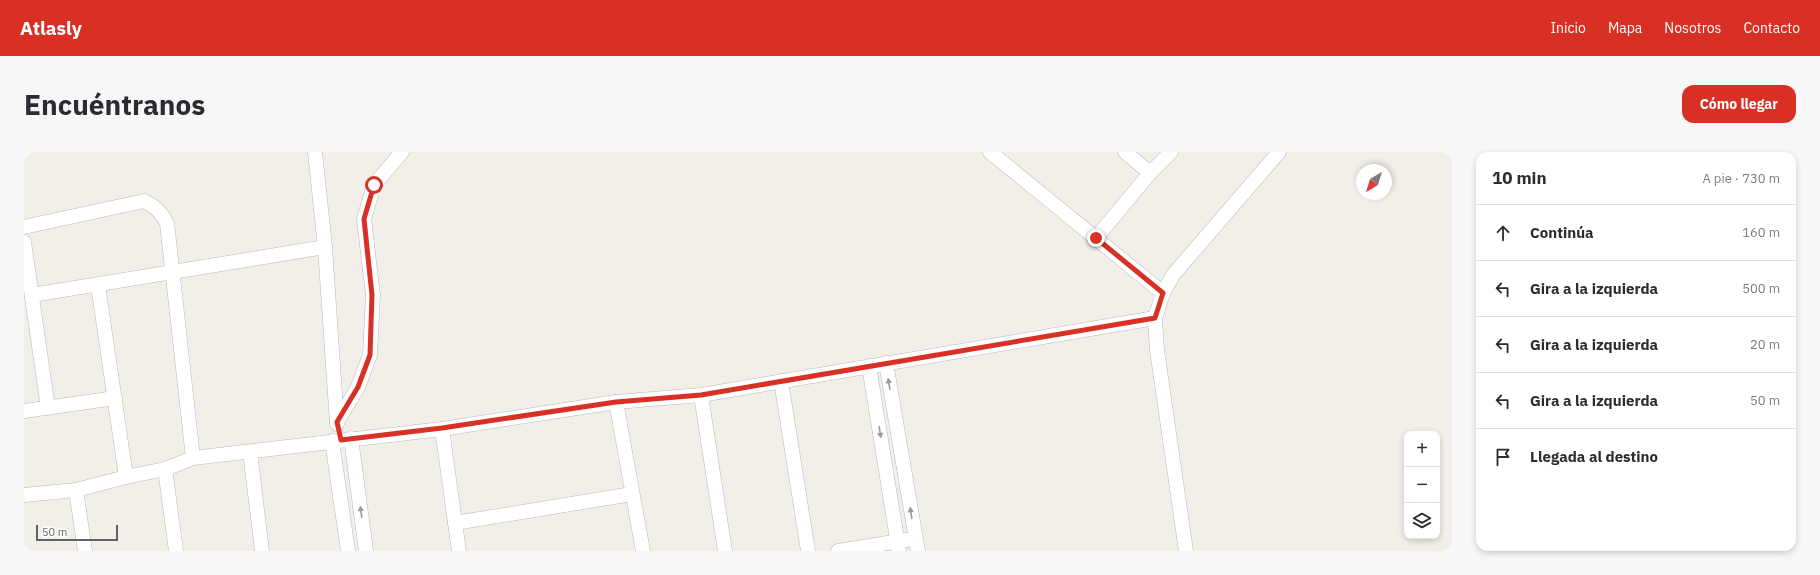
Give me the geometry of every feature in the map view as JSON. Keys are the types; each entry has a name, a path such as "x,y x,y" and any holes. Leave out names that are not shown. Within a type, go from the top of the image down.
{"street":[{"path":"314,152 325,247 337,422 366,551"},
{"path":"337,422 358,387 370,355 372,295 364,219 374,185 402,152"},
{"path":"1125,152 1150,173"},
{"path":"1096,238 1150,173 1170,152"},
{"path":"1186,551 1157,350 1155,318 1163,293 1182,264 1279,152"},
{"path":"994,153 1163,293"},
{"path":"24,227 144,201 154,206 161,213 167,223 193,458"},
{"path":"24,242 48,408"},
{"path":"32,295 325,247"},
{"path":"98,285 126,476"},
{"path":"24,495 76,490 126,476 165,469 193,458 442,428 616,402 701,395 1155,318"},
{"path":"838,551 916,545 886,363"},
{"path":"869,366 898,546"},
{"path":"781,381 808,551"},
{"path":"701,395 725,551"},
{"path":"24,411 115,398"},
{"path":"616,402 643,551"},
{"path":"442,428 459,551"},
{"path":"342,440 348,551"},
{"path":"250,452 262,551"},
{"path":"165,469 176,551"},
{"path":"76,490 85,551"},
{"path":"455,523 632,494"}],"route":[{"path":"374,185 364,219 372,295 370,355 358,387 337,422 341,440 442,428 616,402 701,395 1155,318 1163,293 1096,238"}]}
